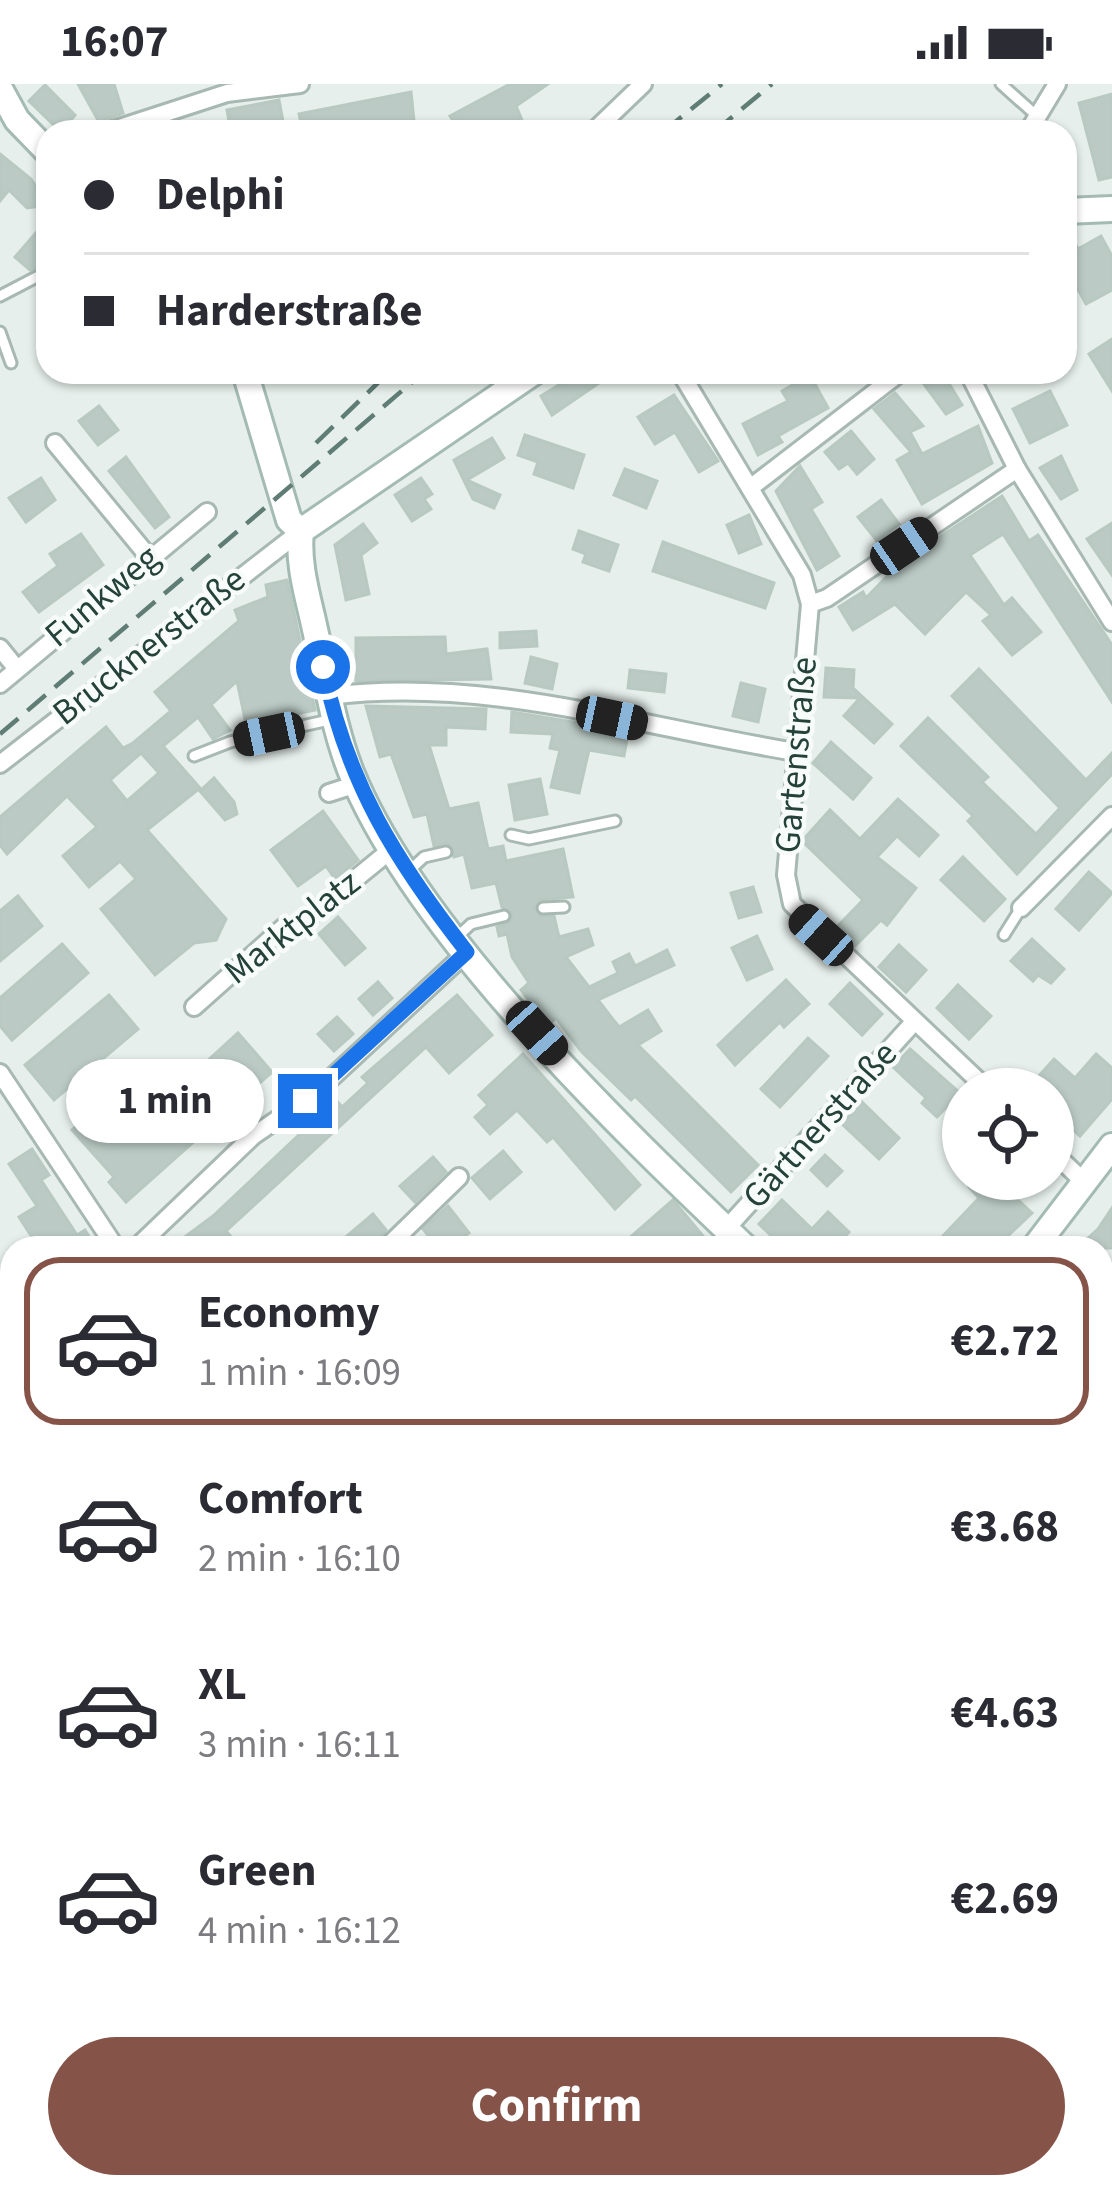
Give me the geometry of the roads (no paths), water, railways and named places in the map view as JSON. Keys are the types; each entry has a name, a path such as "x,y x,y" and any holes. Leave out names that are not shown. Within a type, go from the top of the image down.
{"street":[{"path":"142,120 227,92 300,84"},
{"path":"606,120 643,84"},
{"path":"1035,120 1057,84"},
{"path":"6,109 36,140"},
{"path":"1077,210 1112,209"},
{"path":"249,384 289,520 301,531 300,560 332,708 357,784 392,849 461,945 559,1057 734,1236"},
{"path":"301,531 516,384"},
{"name":"Gartenstraße","path":"687,384 802,575 810,604 786,875 792,904 964,1068"},
{"path":"750,488 870,384"},
{"path":"974,384 1017,469 1112,622"},
{"path":"56,443 148,556"},
{"path":"810,604 826,598 1017,469"},
{"name":"Funkweg","path":"0,684 148,556 207,512"},
{"name":"Brucknerstraße","path":"0,764 301,531"},
{"path":"0,648 17,668"},
{"path":"332,708 409,689 487,693 796,752"},
{"path":"329,793 357,784"},
{"path":"1021,908 1112,816"},
{"name":"Marktplatz","path":"194,1007 284,928 289,933 392,849"},
{"path":"149,1236 253,1136 313,1095 461,945"},
{"name":"Gärtnerstraße","path":"726,1228 914,1022"},
{"path":"0,1073 108,1236"},
{"path":"1043,1236 1112,1146"},
{"path":"1074,1172 1084,1182"},
{"path":"403,1236 459,1177"}],"lane":[{"path":"1001,84 1030,120"},
{"path":"0,296 36,277"},
{"path":"0,332 11,363"},
{"path":"194,757 332,708"},
{"path":"511,835 529,839 616,820"},
{"path":"408,873 424,857 446,852"},
{"path":"543,908 564,907"},
{"path":"1004,935 1021,908"},
{"path":"461,945 471,924 504,916"}],"railway":[{"path":"678,120 722,84"},
{"path":"728,120 772,84"},
{"path":"316,443 377,384"},
{"path":"0,734 410,384"}]}
